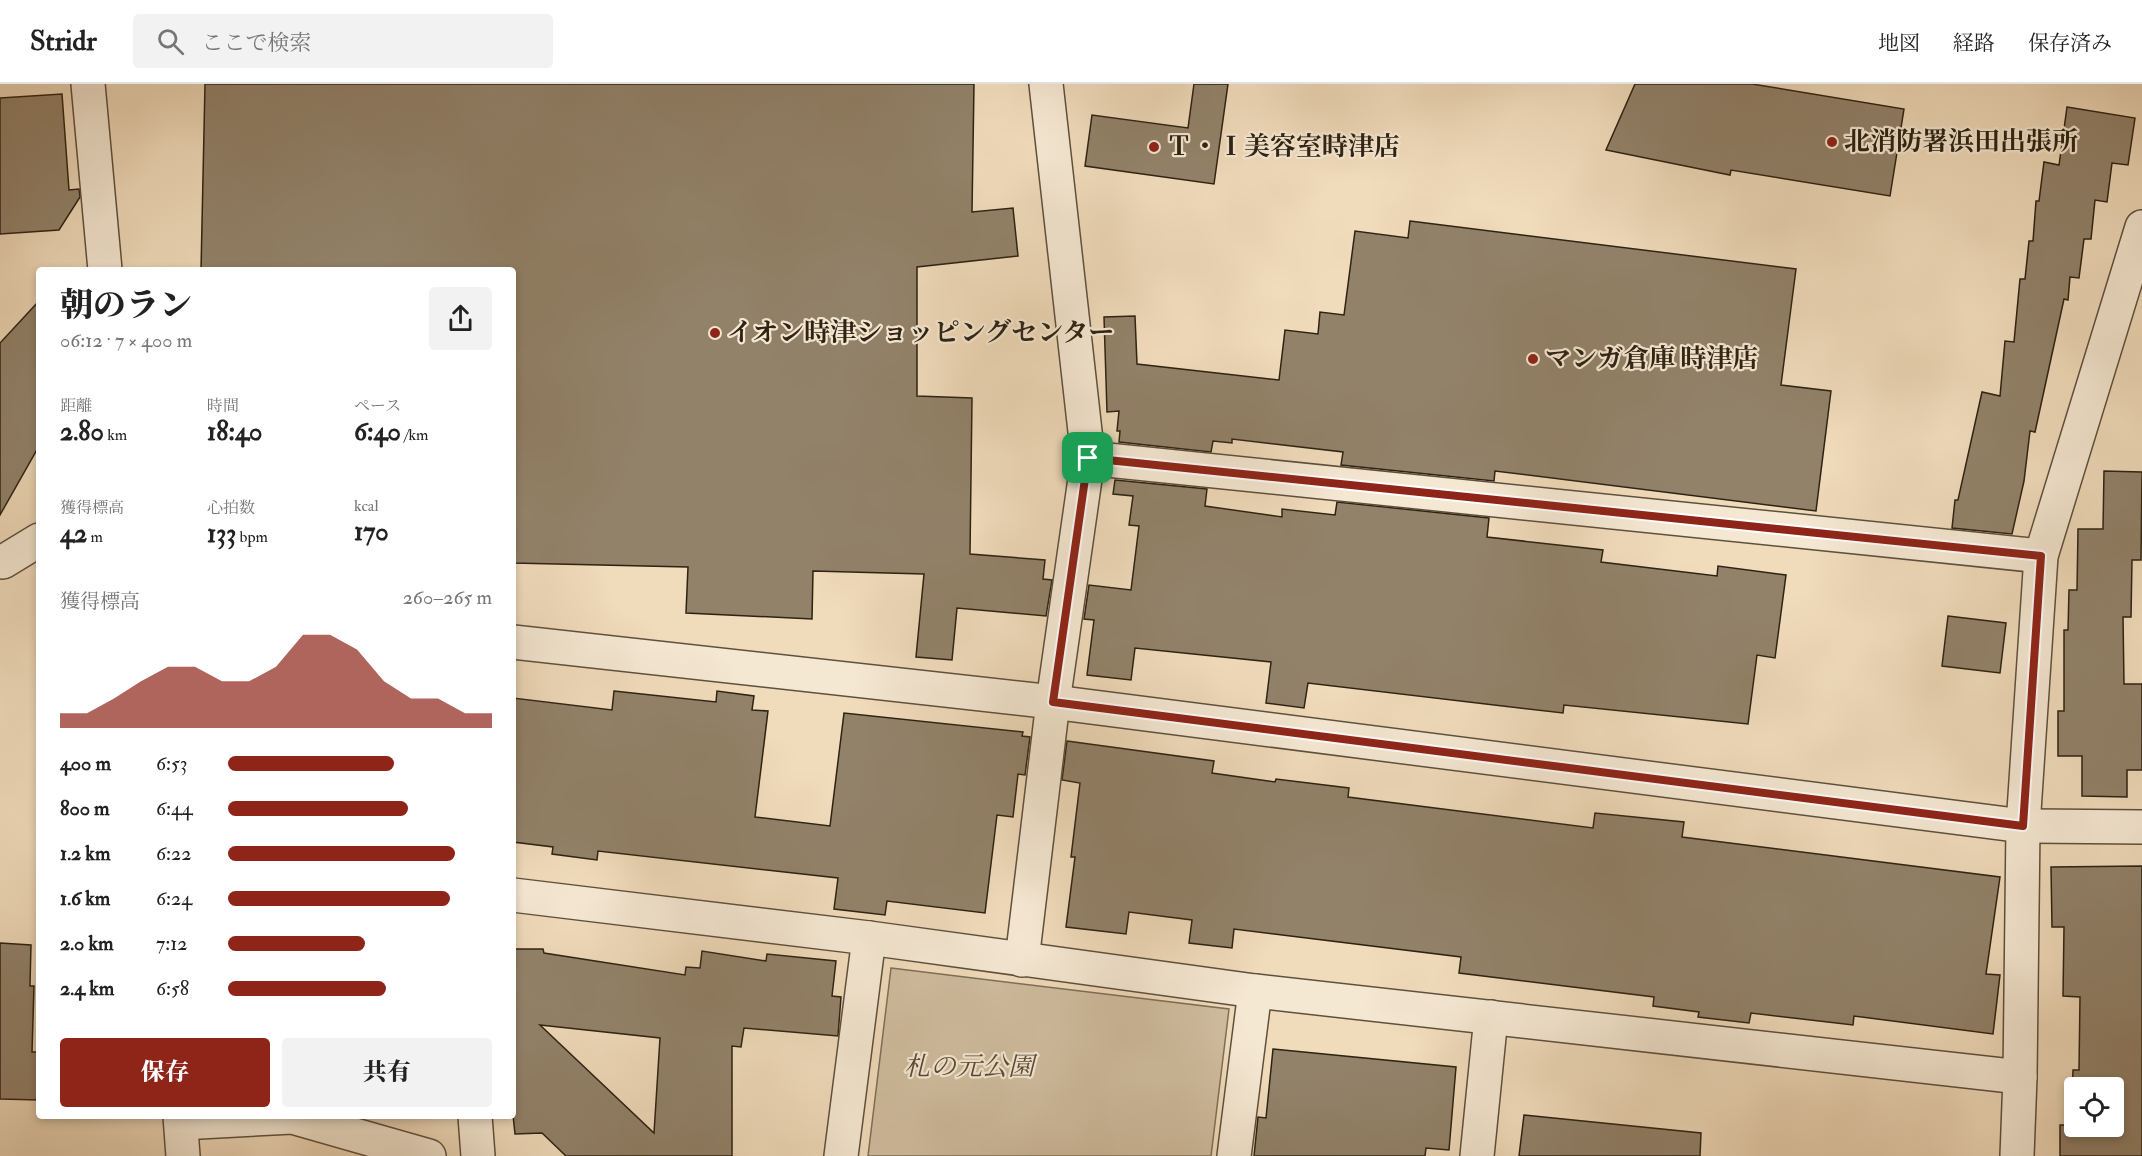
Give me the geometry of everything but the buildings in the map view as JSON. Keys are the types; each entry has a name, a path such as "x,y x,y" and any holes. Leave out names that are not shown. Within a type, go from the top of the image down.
{"street":[{"path":"88,84 105,267"},
{"path":"1022,960 1053,702 1088,458 1046,84"},
{"path":"2017,1156 2023,826 2041,556 2142,227"},
{"path":"1088,458 2041,556"},
{"path":"0,561 3,562 36,542"},
{"path":"516,642 1053,702 2023,826 2142,827"},
{"path":"516,895 869,938 1255,991 2020,1077"},
{"path":"841,1156 869,938"},
{"path":"1234,1156 1255,991"},
{"path":"1477,1156 1491,1017"},
{"path":"183,1156 180,1120 217,1119"},
{"path":"299,1119 429,1156"},
{"path":"475,1119 478,1156"}],"green space":[{"name":"札の元公園","path":"891,968 1229,1009 1211,1156 868,1156"}],"place":[{"name":"北消防署浜田出張所","path":"1832,142"},
{"name":"Ｔ・Ｉ美容室時津店","path":"1154,147"},
{"name":"イオン時津ショッピングセンター","path":"715,333"},
{"name":"マンガ倉庫 時津店","path":"1533,359"}],"route":[{"path":"1088,458 2041,556 2023,826 1053,702 1088,458"}]}
